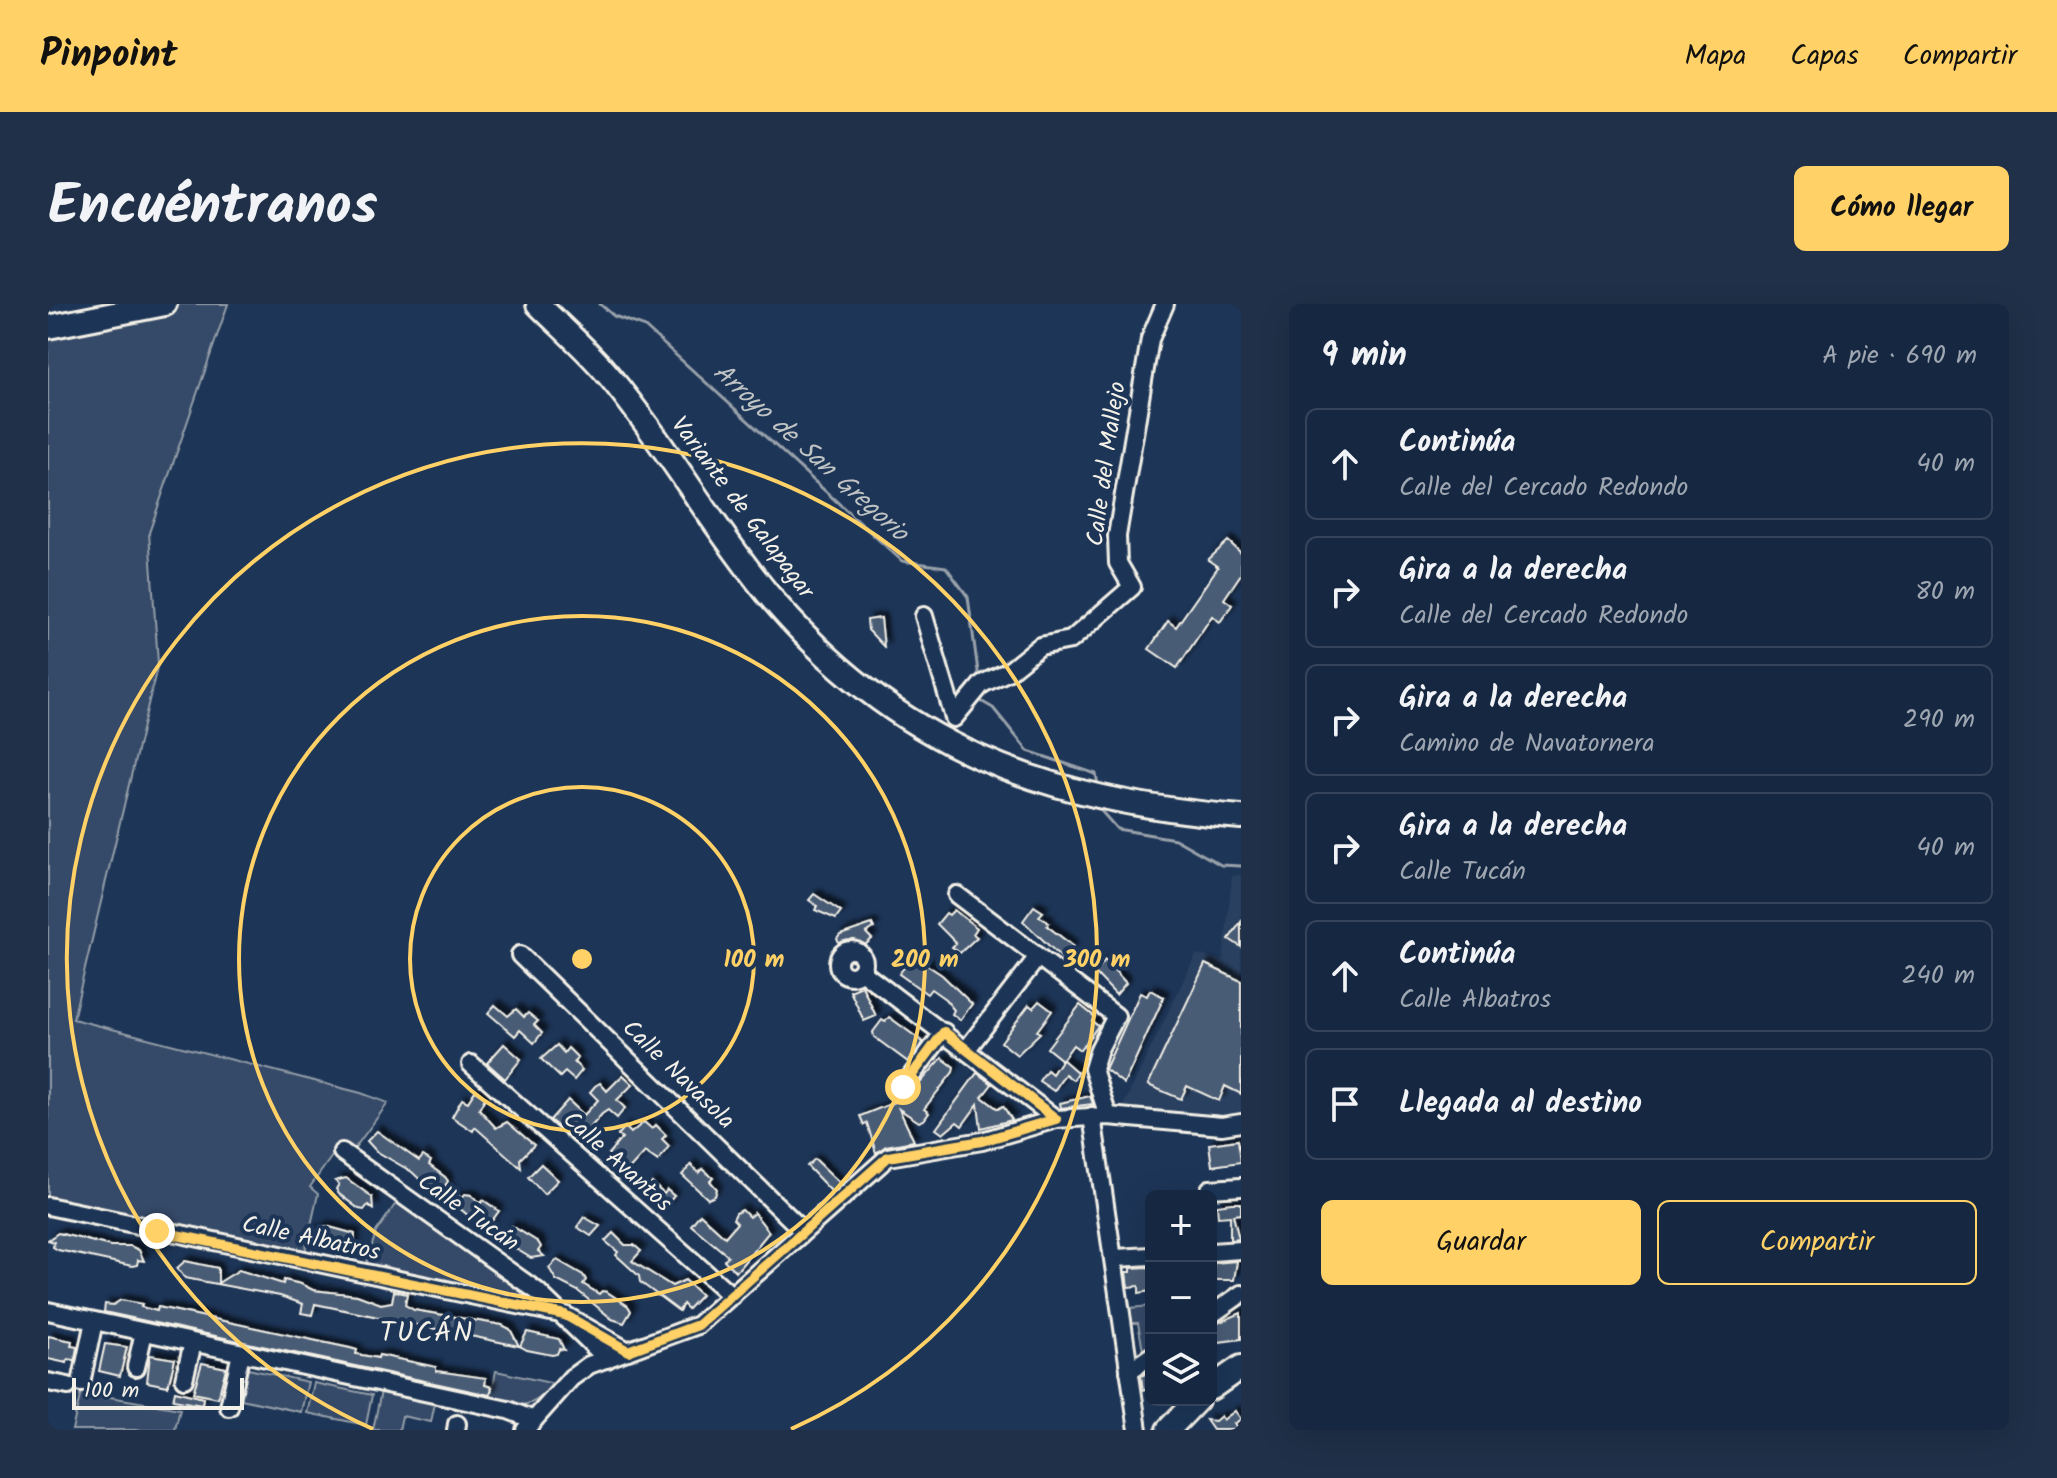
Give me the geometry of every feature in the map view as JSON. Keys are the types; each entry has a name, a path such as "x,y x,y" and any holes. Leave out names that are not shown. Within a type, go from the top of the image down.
{"main road":[{"path":"48,327 165,304"},
{"name":"Variante de Galapagar","path":"538,304 609,375 768,593 832,660 881,700 955,746 1003,769 1058,788 1115,800 1241,817"},
{"path":"1217,1384 1241,1367"},
{"path":"1168,1430 1191,1406"}],"street":[{"name":"Calle del Mallejo","path":"924,616 954,718 982,684 1009,671 1040,646 1071,640 1132,587 1118,563 1117,536 1150,339 1165,304"},
{"path":"957,895 1116,1016 1099,1049 1093,1069 1138,1430"},
{"name":"Calle Navasola","path":"520,955 802,1230"},
{"path":"967,1049 1037,958"},
{"path":"861,971 1056,1119"},
{"path":"903,1087 944,1032"},
{"name":"Calle Avantos","path":"471,1064 732,1296"},
{"path":"48,1311 508,1410 530,1425 571,1378 607,1359 698,1325 888,1157 982,1141 1056,1119 1100,1116 1222,1126 1241,1123"},
{"name":"Calle Tucán","path":"342,1152 565,1315 628,1351"},
{"path":"1210,1189 1241,1187"},
{"name":"Calle Albatros","path":"48,1206 565,1315"},
{"path":"1217,1252 1241,1250"},
{"path":"1116,1258 1145,1256"},
{"path":"1217,1311 1241,1294"},
{"name":"Calle Tucán","path":"565,1315 607,1359"},
{"path":"48,1382 74,1384 94,1321"},
{"path":"136,1367 144,1332"},
{"path":"184,1379 193,1343"},
{"path":"229,1407 241,1353"},
{"path":"1129,1371 1145,1360"}],"shaded area":[{"path":"177,304 228,304 149,533 158,663 73,1019 361,1093 388,1103 354,1149 342,1142 310,1187 318,1194 305,1252 48,1197 48,336"},
{"path":"1241,875 1241,1114 1221,1117 1122,1108 1196,954 1223,961 1232,876"},
{"path":"397,1202 532,1298 366,1265 376,1232"},
{"path":"1145,1307 1143,1350 1138,1323 1132,1323 1130,1308"},
{"path":"248,1369 308,1382 301,1412 241,1399"},
{"path":"496,1371 555,1384 533,1402 519,1405 501,1402 490,1399"},
{"path":"314,1383 372,1395 366,1425 307,1413"},
{"path":"381,1391 435,1403 431,1422 402,1416 399,1430 373,1430"},
{"path":"81,1392 180,1409 175,1430 72,1430"}],"building":[{"path":"1228,541 1241,553 1241,574 1224,599 1232,605 1220,622 1212,616 1177,668 1149,649 1168,621 1176,627 1218,567 1208,560"},
{"path":"881,618 884,647 868,630 867,620"},
{"path":"814,894 841,912 836,919 815,910 817,906 809,900"},
{"path":"1034,906 1043,912 1039,916 1049,923 1047,926 1073,946 1063,959 1023,921"},
{"path":"954,910 977,928 973,934 977,937 960,953 952,947 956,943 937,924 946,913 949,915"},
{"path":"1241,922 1241,947 1229,939"},
{"path":"872,924 874,928 866,933 872,939 865,945 854,940 841,948 837,939 840,935"},
{"path":"913,956 942,975 972,1004 960,1020 952,1014 954,1010 945,999 931,989 927,994 899,974"},
{"path":"1105,960 1126,983 1116,995 1095,973"},
{"path":"1205,964 1241,981 1241,1094 1225,1086 1219,1101 1187,1086 1181,1099 1148,1085"},
{"path":"862,986 876,1016 864,1021 850,991"},
{"path":"1150,990 1164,997 1124,1084 1105,1069 1140,993 1147,996"},
{"path":"1039,1001 1052,1011 1037,1031 1040,1033 1017,1055 1001,1042 1029,1005 1033,1008"},
{"path":"495,1005 508,1016 516,1009 524,1017 528,1013 538,1021 534,1025 542,1033 534,1043 520,1030 515,1036 488,1013"},
{"path":"1080,1005 1095,1017 1092,1021 1098,1026 1080,1050 1073,1045 1062,1060 1047,1048"},
{"path":"889,1017 923,1042 908,1062 874,1037 873,1032 882,1020 885,1022"},
{"path":"504,1044 521,1059 505,1079 487,1063"},
{"path":"557,1045 564,1053 568,1048 578,1058 574,1062 582,1070 574,1080 565,1072 560,1077 541,1059"},
{"path":"942,1058 954,1067 953,1072 924,1109 929,1113 924,1120 919,1122 899,1109 914,1141 886,1146 876,1153 867,1123 864,1125 860,1116 908,1097"},
{"path":"1062,1059 1078,1073 1073,1080 1065,1074 1054,1091 1039,1081 1047,1070 1052,1074"},
{"path":"977,1073 992,1084 982,1097 998,1109 1003,1106 1012,1120 981,1128 978,1104 962,1126 957,1122 943,1134 936,1129"},
{"path":"623,1075 633,1084 617,1100 625,1108 617,1118 608,1110 602,1114 577,1143 550,1120 568,1100 584,1115 598,1100 590,1092 595,1086 600,1083 607,1091"},
{"path":"475,1091 485,1098 479,1109 496,1128 507,1122 534,1145 520,1159 521,1168 475,1127 473,1131 452,1117 462,1099 468,1102"},
{"path":"1090,1096 1093,1104 1061,1108 1060,1103"},
{"path":"644,1122 652,1129 656,1125 666,1135 662,1139 669,1146 658,1161 645,1152 625,1174 614,1166 617,1162 608,1154 622,1138 618,1135 625,1127 631,1133"},
{"path":"377,1131 419,1161 423,1156 431,1161 429,1165 445,1177 448,1181 445,1186 452,1190 438,1193 430,1189 412,1172 376,1151 367,1141"},
{"path":"1238,1140 1241,1162 1212,1166 1209,1144"},
{"path":"815,1159 841,1184 832,1192 807,1166"},
{"path":"541,1164 558,1180 544,1194 528,1177"},
{"path":"691,1165 699,1173 703,1169 713,1178 710,1181 717,1189 715,1196 708,1199 682,1175"},
{"path":"346,1178 372,1197 373,1209 368,1205 364,1210 359,1209 339,1194 336,1189 339,1184 335,1181"},
{"path":"652,1183 664,1194 667,1190 674,1196 661,1212 643,1194"},
{"path":"456,1194 462,1198 465,1194 471,1195 499,1211 489,1225 476,1222 458,1207"},
{"path":"1241,1203 1241,1214 1233,1215 1239,1239 1230,1240 1230,1216 1218,1217 1217,1205"},
{"path":"742,1210 749,1217 754,1213 769,1232 736,1272 724,1260 728,1256 691,1225 700,1214 725,1237 737,1223 733,1219 736,1213"},
{"path":"584,1217 600,1226 591,1236 577,1227"},
{"path":"512,1226 538,1242 541,1247 538,1251 544,1256 531,1258 511,1246 504,1234"},
{"path":"320,1227 355,1234 354,1248 341,1249 319,1242 312,1230 319,1232"},
{"path":"58,1233 110,1246 130,1246 139,1250 144,1261 138,1260 137,1265 132,1266 58,1250 53,1247 54,1242 48,1240"},
{"path":"613,1233 625,1245 634,1245 641,1251 632,1261 672,1286 685,1280 701,1295 688,1309 683,1304 679,1311 640,1282 639,1276 616,1255 618,1252 605,1241"},
{"path":"557,1260 583,1275 586,1280 583,1284 599,1294 607,1292 628,1306 631,1311 624,1323 612,1319 578,1291 556,1280 549,1268"},
{"path":"185,1261 218,1268 218,1283 239,1270 283,1284 284,1280 313,1290 357,1295 381,1304 392,1302 394,1291 407,1294 405,1305 414,1310 502,1325 510,1329 519,1346 315,1304 312,1315 301,1313 303,1304 280,1296 185,1278 177,1268"},
{"path":"1237,1261 1234,1280 1217,1280 1217,1263"},
{"path":"1145,1267 1145,1292 1139,1293 1139,1286 1128,1287 1126,1272 1131,1272 1131,1268"},
{"path":"121,1300 157,1311 158,1307 350,1348 357,1350 356,1354 378,1358 379,1355 436,1367 436,1371 486,1378 485,1385 492,1387 490,1395 104,1312 105,1304 113,1305"},
{"path":"1241,1313 1241,1339 1217,1342 1217,1323"},
{"path":"527,1332 559,1339 564,1350 559,1349 557,1354 552,1355 527,1350 520,1346"},
{"path":"48,1336 72,1341 71,1346 77,1347 75,1360 68,1359 67,1363 48,1359"},
{"path":"105,1344 127,1347 120,1376 99,1371"},
{"path":"150,1355 175,1359 168,1386 147,1382"},
{"path":"202,1363 226,1368 218,1398 193,1393"},
{"path":"1145,1374 1143,1390 1141,1376"},
{"path":"175,1391 203,1398 202,1405 173,1400"},
{"path":"1235,1411 1241,1419 1234,1424 1239,1430 1213,1430 1206,1420 1215,1421 1221,1416 1223,1420"}],"waterway":[{"name":"Arroyo de San Gregorio","path":"600,304 614,316 645,327 902,561 946,567 968,597 979,679"},
{"name":"Arroyo de San Gregorio","path":"979,700 993,708 1028,751 1096,774 1098,785"},
{"name":"Arroyo de San Gregorio","path":"1102,812 1117,829 1175,839 1221,865 1241,866"}],"district":[{"name":"TUCÁN","path":"427,1333"}],"route":[{"path":"157,1231 565,1315 628,1351 698,1325 888,1157 982,1141 1056,1119 944,1032 903,1087"}]}
